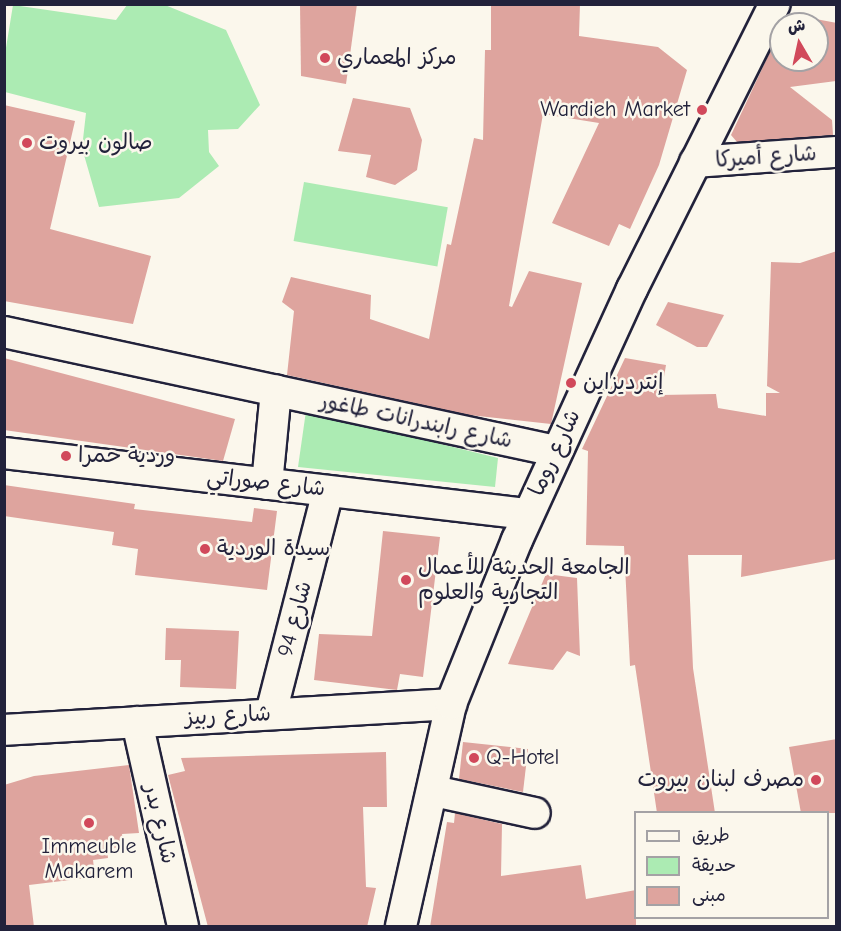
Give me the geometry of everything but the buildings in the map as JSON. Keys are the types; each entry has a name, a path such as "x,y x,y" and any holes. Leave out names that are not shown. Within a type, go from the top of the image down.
{"street":[{"name":"شارع روما","path":"401,927 434,791 451,704 527,514 696,162 775,4"},
{"name":"شارع أميركا","path":"696,162 837,152"},
{"name":"شارع رابندرانات طاغور","path":"4,332 556,451"},
{"path":"267,484 276,390"},
{"name":"شارع صوراتي","path":"4,453 527,514"},
{"name":"شارع 94","path":"271,713 328,490"},
{"path":"491,508 505,531 512,554"},
{"name":"شارع ربيز","path":"4,730 451,704"},
{"name":"شارع بدر","path":"137,722 183,927"},
{"path":"434,791 535,813"}],"green space":[{"path":"13,5 116,20 127,5 165,5 226,30 260,105 238,129 208,130 209,152 219,166 179,198 99,207 82,148 86,113 5,92 5,54"},
{"path":"304,182 448,207 437,266 294,241"},
{"path":"306,411 498,458 495,487 298,467"}],"place":[{"name":"مركز المعماري","path":"325,58"},
{"name":"Wardieh Market","path":"702,110"},
{"name":"صالون بيروت","path":"27,143"},
{"name":"إنترديزاين","path":"571,383"},
{"name":"وردية حمرا","path":"66,456"},
{"name":"سيدة الوردية","path":"205,549"},
{"name":"الجامعة الحديثة للأعمال التجارية والعلوم","path":"406,580"},
{"name":"Q-Hotel","path":"474,758"},
{"name":"مصرف لبنان بيروت","path":"816,780"},
{"name":"Immeuble Makarem","path":"89,823"}]}
